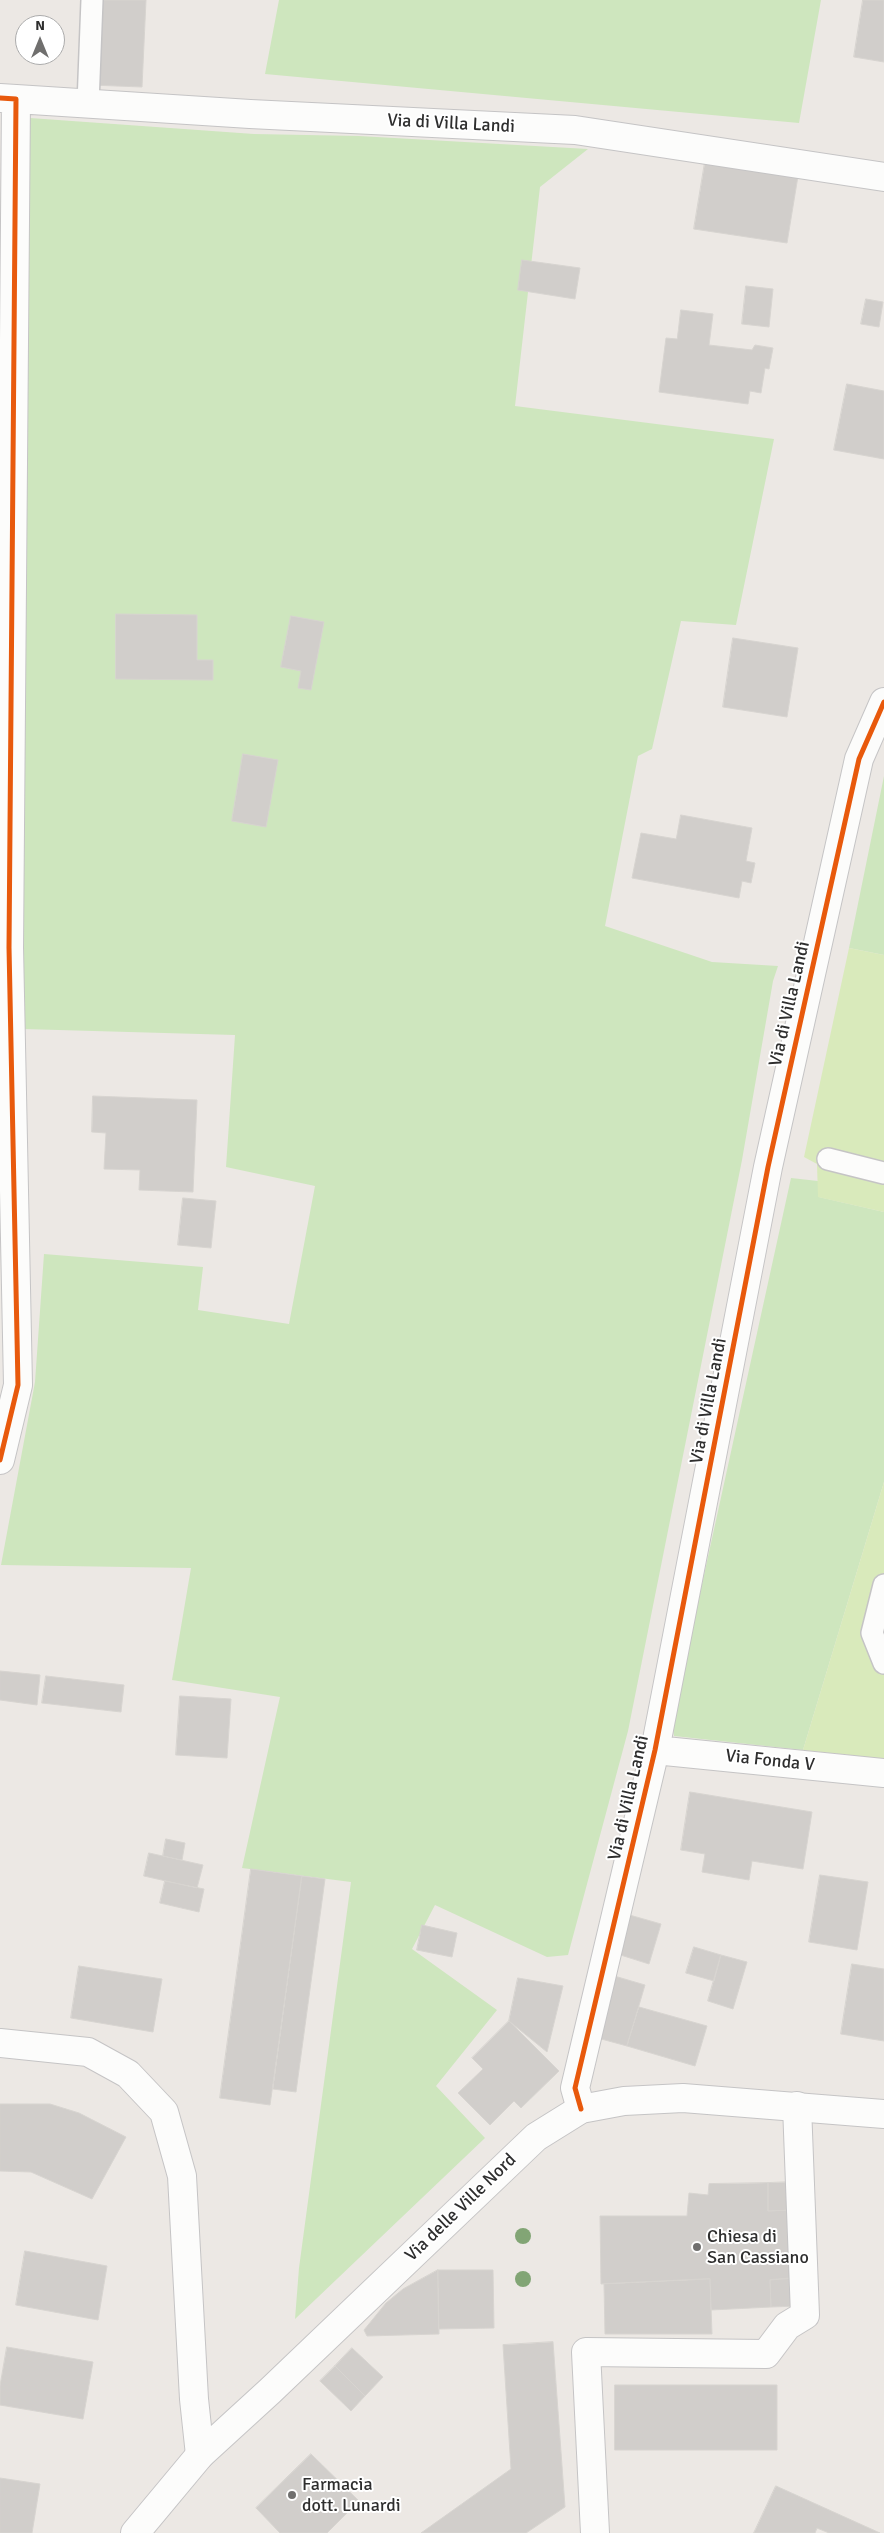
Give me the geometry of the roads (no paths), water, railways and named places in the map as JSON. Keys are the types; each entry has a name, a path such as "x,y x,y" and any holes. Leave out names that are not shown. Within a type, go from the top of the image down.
{"street":[{"name":"Via di Villa Landi","path":"8,98 575,130 884,177"},
{"path":"0,1460 18,1384 9,947 8,98"},
{"name":"Via di Villa Landi","path":"581,2109 575,2088 655,1750 768,1167 859,758 884,702"},
{"name":"Via Fonda V","path":"655,1750 884,1773"},
{"path":"0,2044 88,2052 128,2074 164,2112 182,2176 193,2389 200,2455"},
{"name":"Via delle Ville Nord","path":"135,2533 200,2455 270,2391 536,2137 581,2109 624,2101 683,2098 884,2114"},
{"path":"595,2533 586,2352 766,2354 787,2326 805,2315 797,2106"}],"lane":[{"path":"88,104 92,0"},
{"path":"828,1159 884,1173"},
{"path":"884,1585 872,1633 884,1663"}],"place":[{"name":"Chiesa di San Cassiano","path":"697,2247"},
{"name":"Farmacia dott. Lunardi","path":"292,2495"}]}
